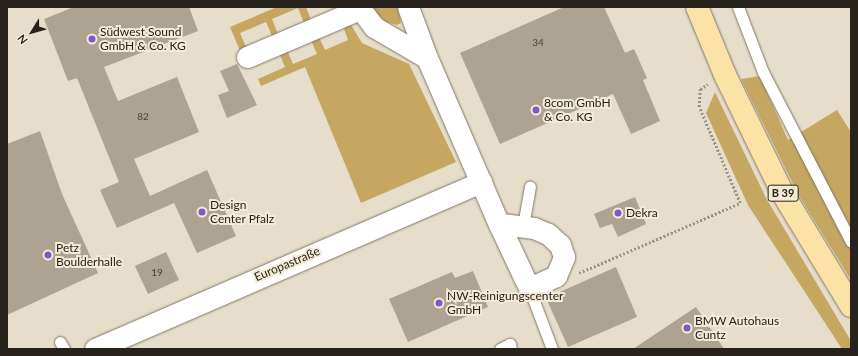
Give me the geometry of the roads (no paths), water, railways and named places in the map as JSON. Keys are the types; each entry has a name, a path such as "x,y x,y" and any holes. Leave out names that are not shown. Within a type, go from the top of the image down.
{"main road":[{"name":"B 39","path":"697,7 725,75 783,194 851,306"}],"street":[{"path":"408,7 427,58 499,224 529,288 556,276 564,258 560,244 548,234 523,226 499,224"},
{"path":"247,57 360,8 374,27 427,58"},
{"name":"Europastraße","path":"95,349 481,182"}],"lane":[{"path":"738,7 763,72 851,242"},
{"path":"523,226 530,187"},
{"path":"529,288 552,349"},
{"path":"500,349 510,344 512,349"}],"place":[{"name":"Südwest Sound GmbH & Co. KG","path":"92,39"},
{"name":"8com GmbH & Co. KG","path":"536,110"},
{"name":"Design Center Pfalz","path":"202,212"},
{"name":"Dekra","path":"618,213"},
{"name":"Petz Boulderhalle","path":"48,255"},
{"name":"NW-Reinigungscenter GmbH","path":"439,303"},
{"name":"BMW Autohaus Cuntz","path":"687,328"}]}
